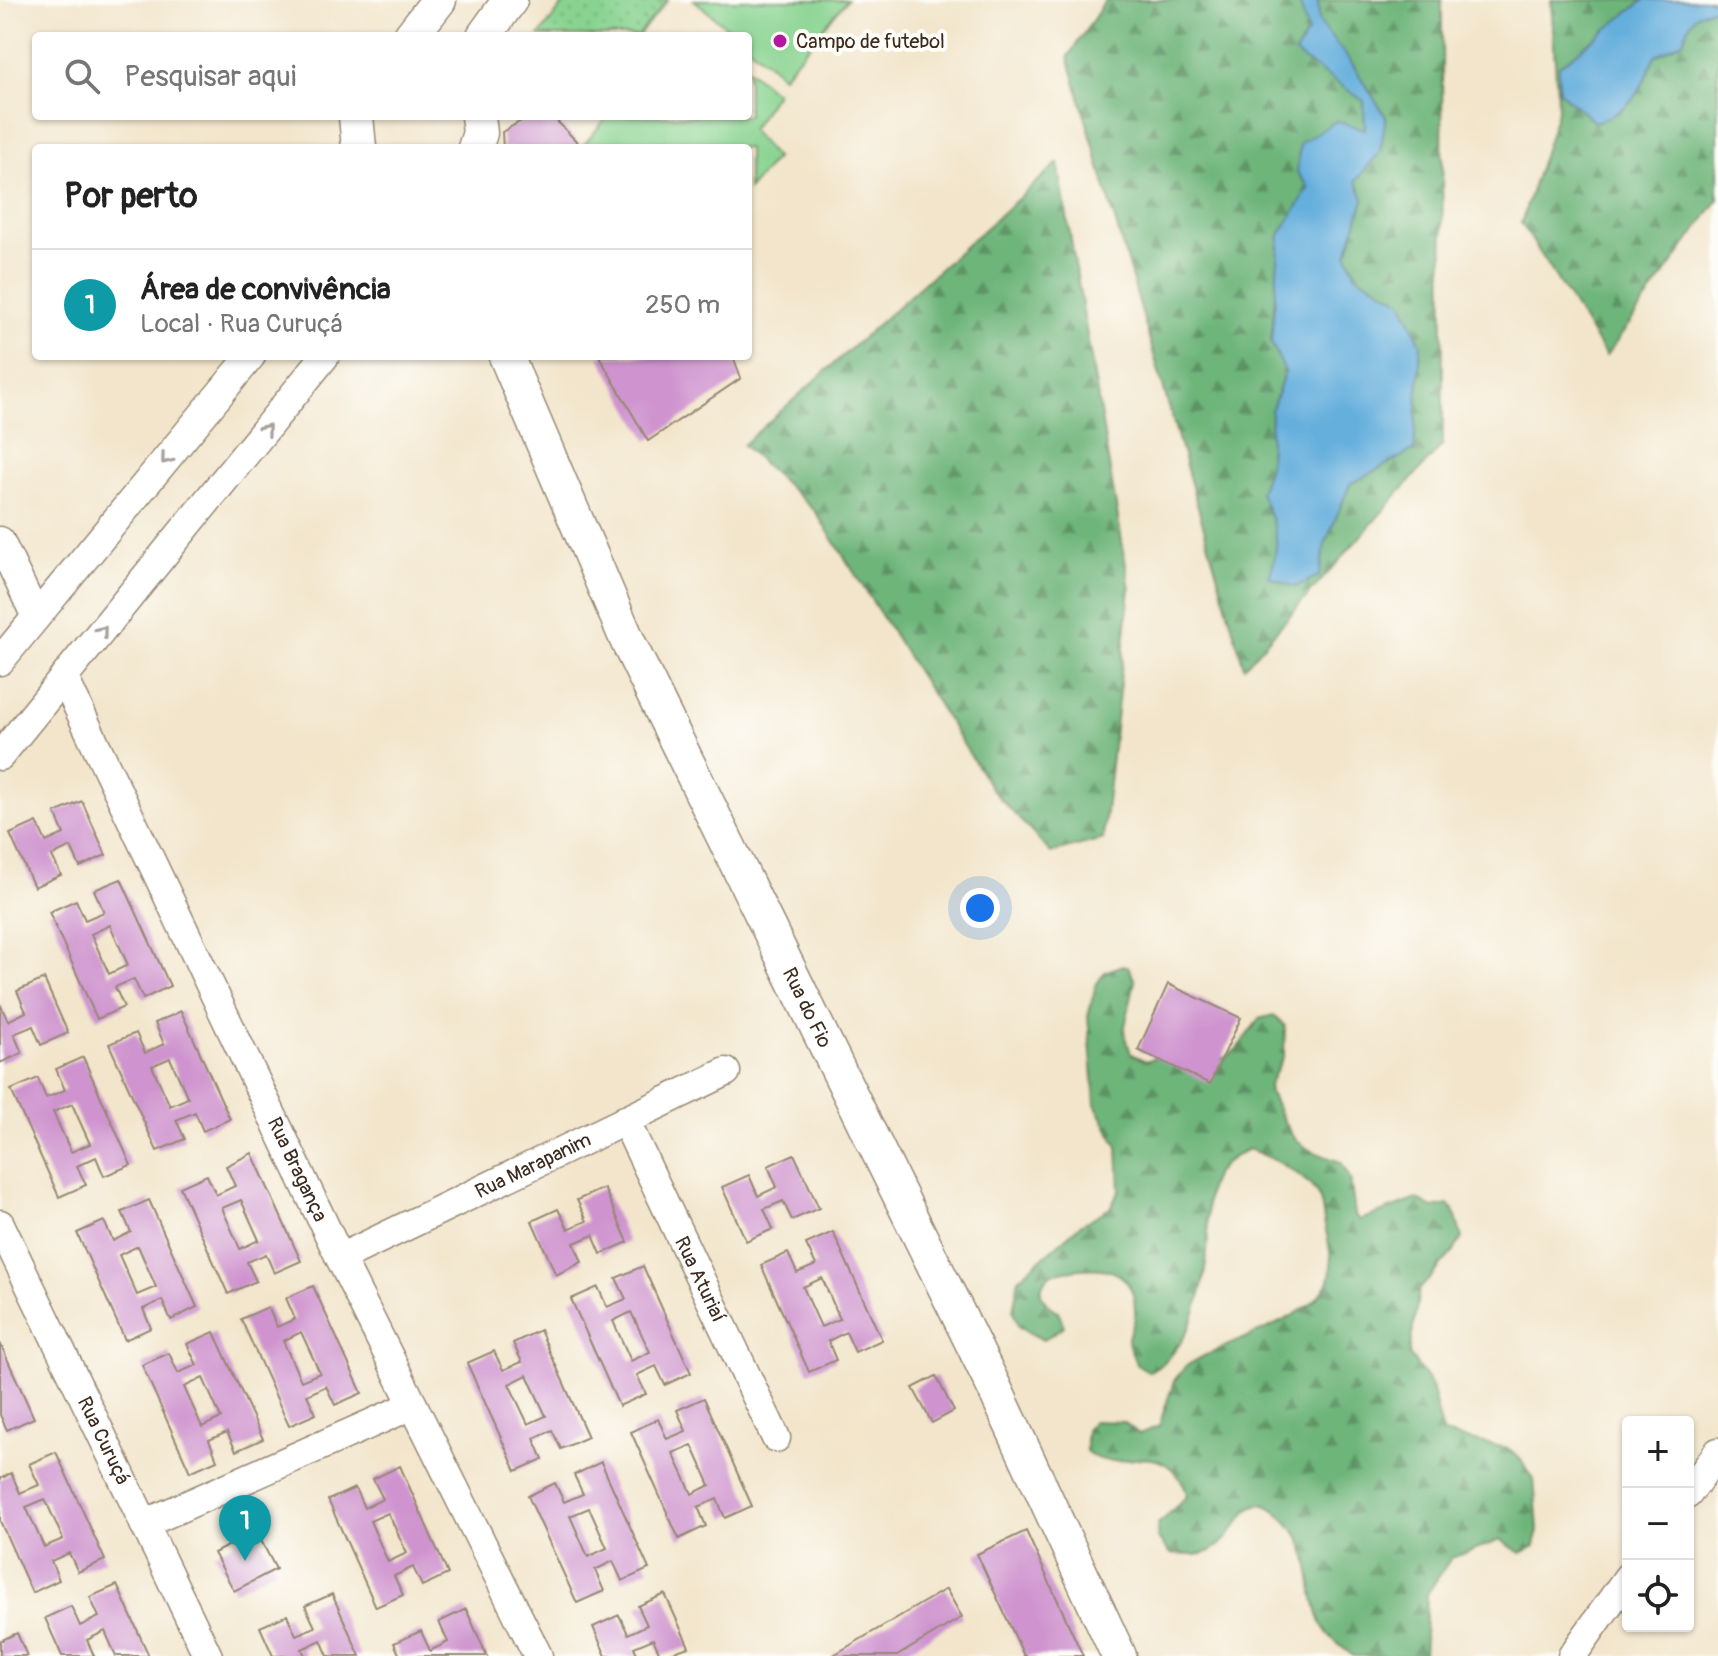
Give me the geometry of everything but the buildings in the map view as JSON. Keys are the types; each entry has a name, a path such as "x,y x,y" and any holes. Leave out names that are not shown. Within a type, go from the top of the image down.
{"street":[{"path":"414,32 439,0"},
{"path":"487,32 510,0"},
{"path":"356,120 359,144"},
{"path":"476,144 480,133 478,120"},
{"path":"0,661 248,360"},
{"path":"0,756 322,360"},
{"name":"Rua do Fio","path":"508,360 628,642 993,1385 1119,1656"},
{"path":"0,541 36,617"},
{"name":"Rua Bragança","path":"64,678 340,1258 538,1656"},
{"name":"Rua Marapanim","path":"340,1258 726,1072"},
{"name":"Rua Aturiaí","path":"625,1120 776,1438"},
{"name":"Rua Curuçá","path":"0,1224 208,1656"},
{"path":"144,1524 413,1405"},
{"path":"1692,1488 1718,1452"},
{"path":"1572,1656 1622,1585"}],"green space":[{"path":"567,0 668,0 641,32 542,32"},
{"name":"Campo de futebol","path":"694,0 847,0 783,76 752,49 752,32 732,32"},
{"path":"1106,0 1442,0 1443,444 1244,667 1068,57"},
{"path":"1551,0 1718,0 1718,200 1606,356 1521,223 1558,109"},
{"path":"752,72 776,93 751,130 776,158 752,185 752,144 584,144 605,120 752,120"},
{"path":"1058,163 1130,589 1103,839 1051,853 993,791 815,511 743,445"},
{"path":"1128,966 1135,981 1124,1031 1131,1054 1146,1061 1179,1049 1211,1059 1225,1058 1237,1049 1259,1019 1274,1015 1285,1026 1284,1055 1269,1085 1270,1093 1289,1131 1302,1145 1341,1162 1350,1178 1355,1215 1360,1220 1417,1199 1433,1208 1448,1205 1454,1210 1462,1238 1419,1290 1409,1354 1430,1383 1443,1434 1507,1448 1520,1459 1534,1479 1538,1530 1535,1546 1521,1553 1501,1540 1451,1558 1427,1594 1424,1656 1353,1656 1336,1642 1325,1630 1318,1614 1301,1540 1278,1513 1266,1505 1256,1505 1248,1510 1213,1550 1198,1555 1171,1554 1157,1538 1158,1524 1187,1496 1185,1486 1176,1473 1154,1459 1108,1461 1086,1451 1086,1430 1093,1421 1124,1422 1139,1434 1159,1426 1174,1381 1185,1367 1284,1320 1319,1297 1330,1276 1330,1252 1320,1200 1306,1181 1277,1162 1248,1149 1220,1168 1208,1192 1207,1254 1195,1312 1178,1347 1150,1372 1136,1364 1129,1346 1128,1337 1135,1316 1134,1297 1120,1275 1109,1270 1095,1268 1050,1274 1042,1285 1041,1295 1058,1311 1064,1326 1043,1340 1019,1327 1013,1311 1019,1278 1080,1225 1110,1208 1120,1190 1118,1147 1095,1104 1088,1016 1096,985 1105,972"}],"water":[{"path":"1299,0 1318,0 1319,22 1351,62 1386,117 1380,152 1356,181 1364,199 1347,254 1356,275 1402,301 1421,344 1414,450 1350,484 1325,544 1319,576 1295,587 1269,577 1276,543 1270,515 1260,492 1269,467 1271,411 1285,372 1271,342 1280,235 1309,188 1297,172 1300,143 1336,121 1365,129 1364,101 1295,54 1308,32"},
{"path":"1644,0 1718,0 1718,8 1699,14 1691,22 1683,41 1654,57 1645,80 1626,106 1594,122 1559,91 1559,66"}],"place":[{"name":"Campo de futebol","path":"780,41"},
{"name":"Área de convivência","path":"245,1561"}]}
